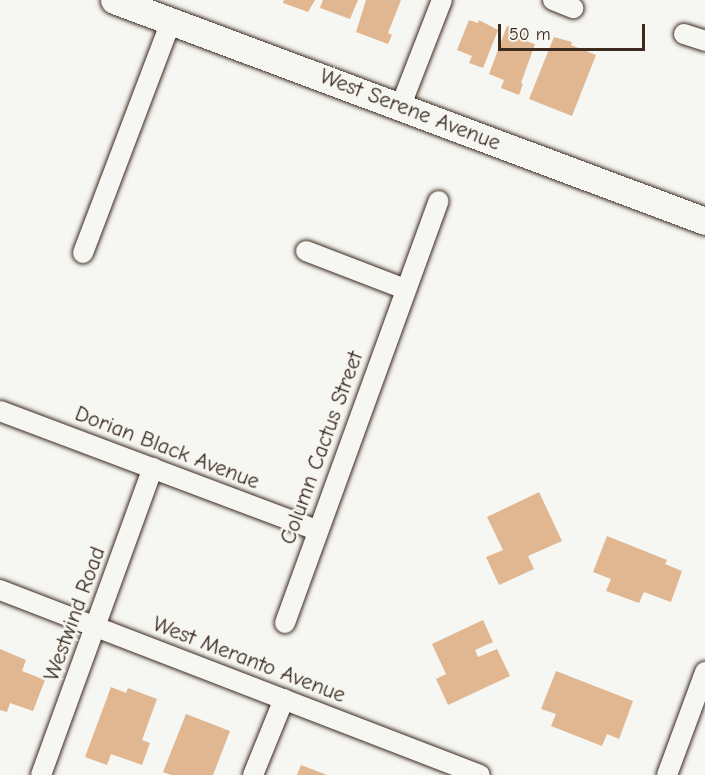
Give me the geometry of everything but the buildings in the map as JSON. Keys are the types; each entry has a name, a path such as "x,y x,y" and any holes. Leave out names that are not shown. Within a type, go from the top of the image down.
{"street":[{"name":"West Serene Avenue","path":"114,0 401,105 705,221"},
{"path":"401,105 442,0"},
{"path":"553,0 573,8"},
{"path":"83,253 171,21"},
{"path":"684,34 705,41"},
{"name":"Column Cactus Street","path":"285,622 439,201"},
{"path":"306,251 405,289"},
{"name":"Dorian Black Avenue","path":"0,411 317,530"},
{"name":"Westwind Road","path":"41,775 153,468"},
{"name":"West Meranto Avenue","path":"0,590 480,775"},
{"path":"667,775 705,672"},
{"path":"253,775 284,699"}]}
